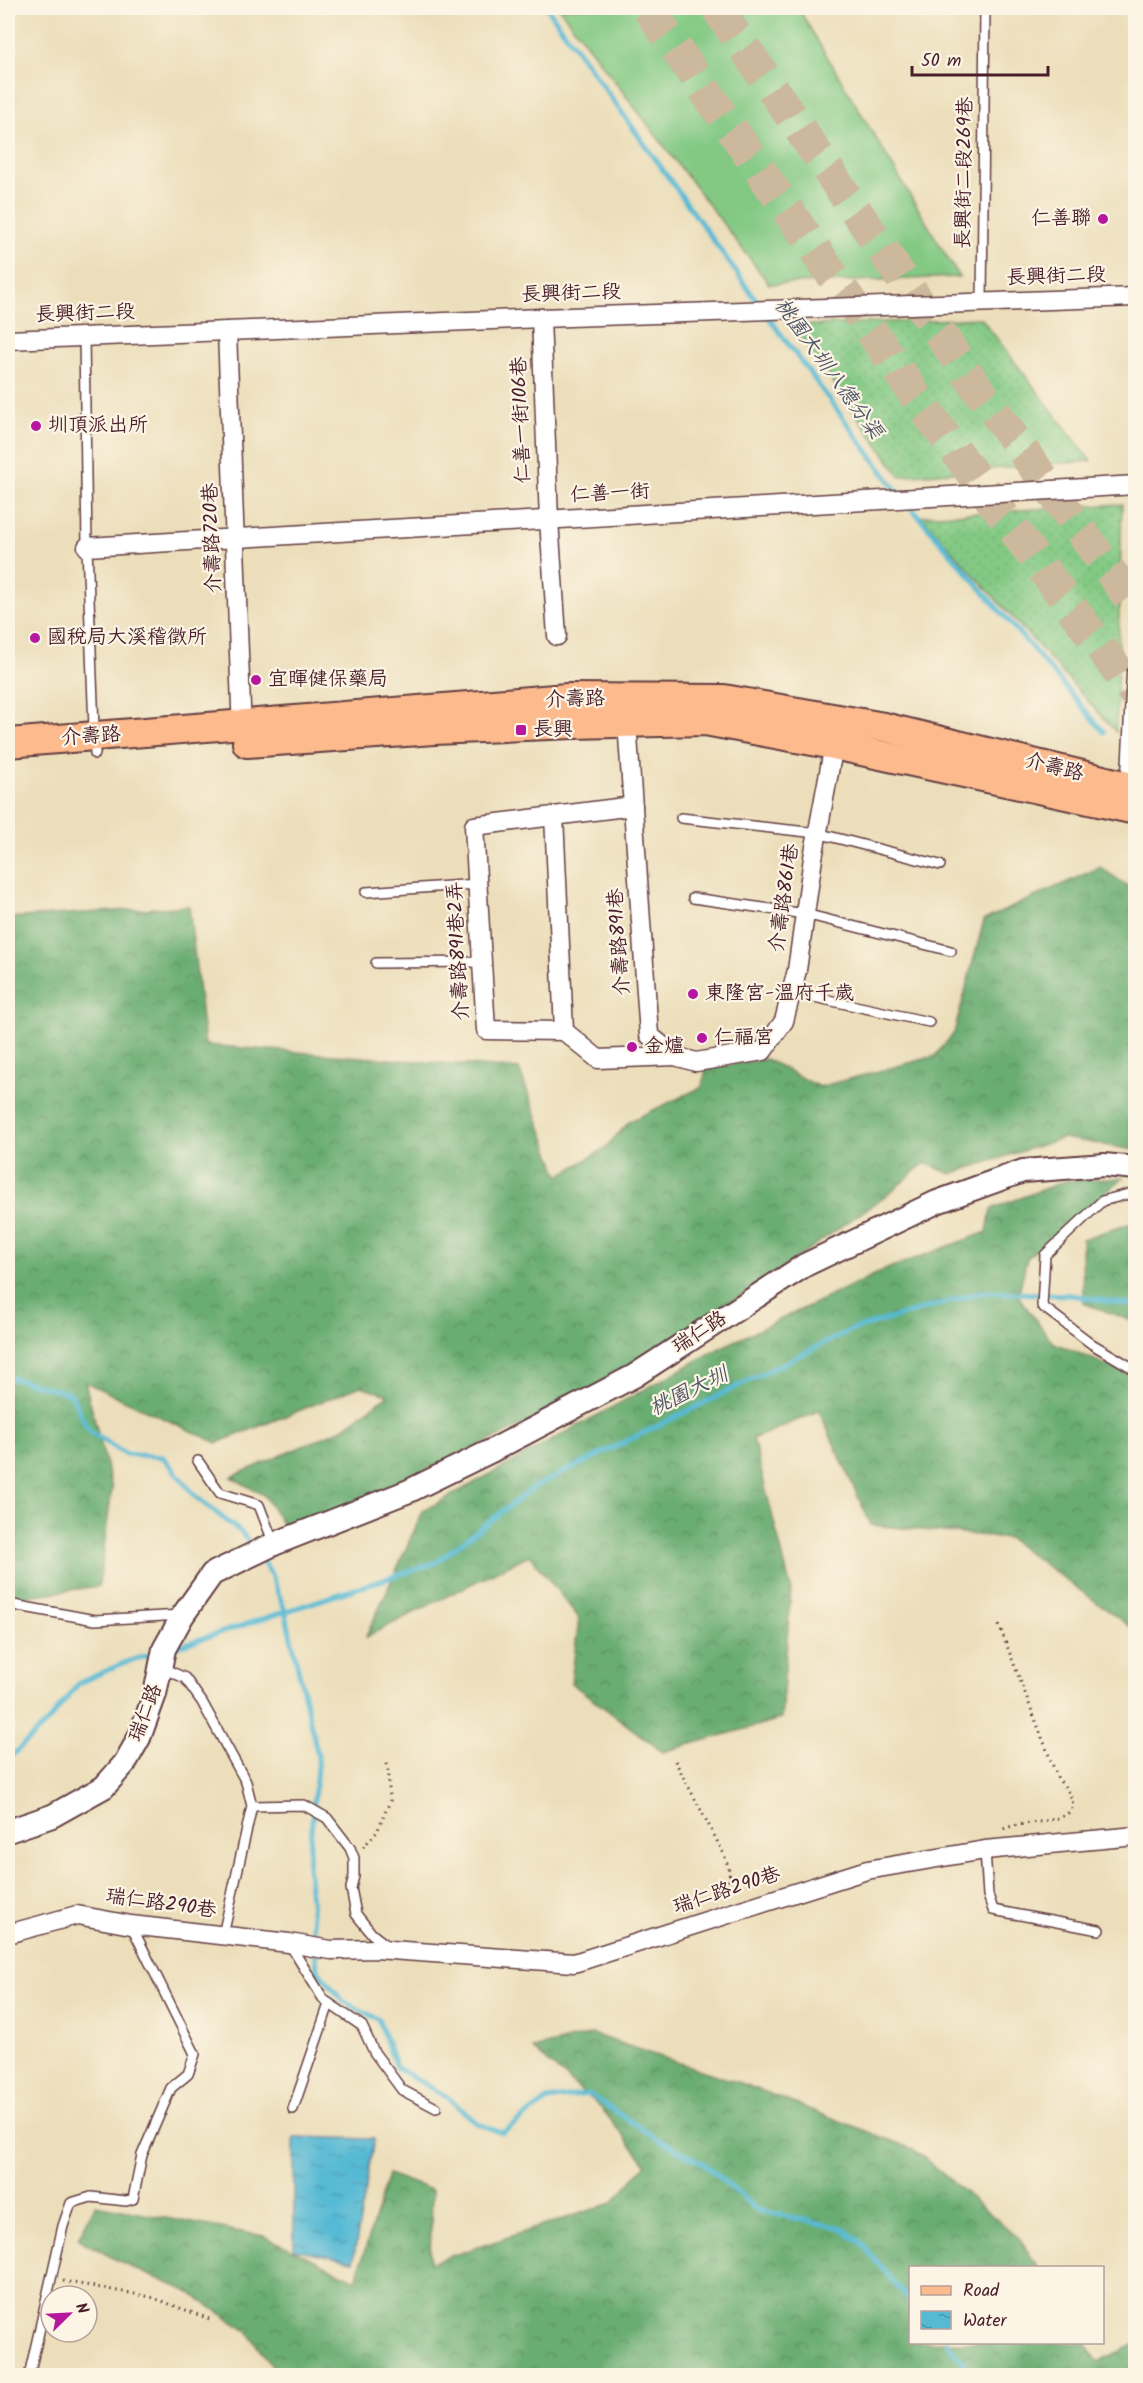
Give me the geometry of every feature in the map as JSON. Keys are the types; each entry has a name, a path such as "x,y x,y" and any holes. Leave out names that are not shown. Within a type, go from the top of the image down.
{"main road":[{"name":"介壽路","path":"8,743 94,745 242,734 567,698 724,699 884,727 1132,798"},
{"name":"介壽路","path":"242,734 705,721 1132,798"},
{"name":"介壽路","path":"8,761 94,745"}],"street":[{"name":"長興街二段","path":"8,340 1136,297"},
{"name":"仁善一街106巷","path":"541,318 549,520 557,636"},
{"name":"介壽路720巷","path":"227,331 242,734"},
{"name":"仁善一街","path":"87,547 1136,484"},
{"path":"1132,798 1136,674"},
{"name":"介壽路891巷","path":"627,722 649,1035 675,1056 696,1062 763,1051"},
{"name":"介壽路861巷","path":"763,1051 783,1021 797,970 817,833 834,744"},
{"path":"633,806 554,816 564,1031 598,1059 675,1056"},
{"name":"介壽路891巷2弄","path":"554,816 474,826 486,1030 564,1031"},
{"name":"瑞仁路","path":"8,1831 52,1816 104,1787 125,1763 139,1738 155,1694 164,1649 183,1614 212,1574 274,1544 409,1491 503,1445 634,1376 805,1265 937,1202 1023,1172 1104,1165 1136,1168"},
{"name":"瑞仁路290巷","path":"8,1934 76,1915 131,1925 289,1943 310,1948 393,1950 574,1964 867,1870 985,1850 1136,1836"}],"lane":[{"name":"長興街二段269巷","path":"982,302 985,8"},
{"path":"84,336 87,547 94,745"},
{"path":"681,818 817,833 940,865"},
{"path":"366,892 477,884"},
{"path":"693,898 805,914 951,951"},
{"path":"376,963 482,962"},
{"path":"791,992 929,1022"},
{"path":"1136,1192 1102,1201 1045,1255 1042,1306 1092,1344 1136,1370"},
{"path":"198,1461 220,1492 259,1505 274,1544"},
{"path":"8,1604 95,1620 183,1614"},
{"path":"162,1668 185,1678 202,1702 246,1782 252,1806 223,1935"},
{"path":"252,1806 304,1805 327,1818 350,1848 354,1858 351,1888 356,1914 372,1934 393,1950"},
{"path":"985,1850 988,1895 993,1910 1099,1930"},
{"path":"29,2376 63,2226 71,2204 91,2197 126,2201 133,2199 142,2156 171,2088 188,2074 195,2054 131,1925"},
{"path":"289,1943 324,2000 362,2026 374,2052 402,2090 436,2108"},
{"path":"293,2109 329,2004"}],"path":[{"path":"985,1850 1004,1828 1043,1823 1067,1813 1073,1807 1074,1802 1068,1789 1058,1779 999,1625"},
{"path":"675,1761 724,1854 730,1873 717,1918"},
{"path":"354,1858 377,1832 390,1801 387,1762"},
{"path":"52,2279 151,2297 212,2320"}],"green space":[{"path":"559,8 798,8 959,277 769,284"},
{"path":"981,318 1091,461 900,476 793,326"},
{"path":"1122,504 1116,732 921,516"},
{"path":"1100,867 1135,891 1135,1150 1063,1138 951,1174 925,1163 887,1195 756,1286 572,1402 462,1454 287,1531 264,1495 231,1477 340,1430 388,1395 361,1386 217,1443 85,1382 112,1488 99,1586 8,1599 8,918 189,906 205,1045 519,1069 559,1176 604,1149 630,1121 702,1087 706,1069 766,1059 819,1087 935,1056 954,1033 984,920"},
{"path":"1123,1178 1027,1258 1018,1296 1052,1342 1135,1377 1135,1630 1008,1538 871,1525 819,1411 753,1439 791,1589 781,1719 663,1752 571,1683 579,1618 529,1555 366,1637 423,1511 720,1348 889,1268 987,1232 991,1209 1065,1181"},
{"path":"1136,1222 1135,1322 1083,1303 1082,1239"},
{"path":"592,2034 746,2085 913,2149 1019,2238 1037,2266 909,2266 909,2344 1087,2344 1098,2362 1135,2344 1135,2375 278,2375 248,2332 187,2291 128,2266 78,2239 95,2205 264,2236 356,2280 388,2174 432,2190 430,2263 612,2203 646,2164 602,2109 533,2049"}],"water":[{"path":"294,2137 374,2139 353,2261 294,2249"}],"waterway":[{"name":"桃園大圳八德分渠","path":"547,8 761,307"},
{"name":"桃園大圳八德分渠","path":"766,314 900,495"},
{"name":"桃園大圳八德分渠","path":"908,504 1104,732"},
{"name":"桃園大圳","path":"173,1648 435,1563 534,1487 851,1330 982,1292 1071,1295 1136,1306"},
{"path":"8,1377 71,1394 89,1431 125,1454 163,1457 196,1497 242,1533 253,1548"},
{"path":"260,1558 270,1572 285,1611 318,1756 308,1865 317,1969 343,2001 378,2019 396,2067 447,2097 478,2124 502,2133 548,2100 588,2094 661,2141 703,2163 757,2210 842,2228 860,2242 909,2300"},
{"path":"8,1759 47,1723 79,1683 126,1662 156,1653"},
{"path":"948,2344 975,2376"}],"tunnel":[{"path":"648,8 929,415 1136,695"},
{"path":"717,8 975,385 1136,607"}],"place":[{"name":"仁善聯","path":"1103,219"},
{"name":"圳頂派出所","path":"36,426"},
{"name":"國稅局大溪稽徵所","path":"35,638"},
{"name":"宜暉健保藥局","path":"256,680"},
{"name":"長興","path":"521,730"},
{"name":"東隆宮-溫府千歲","path":"693,994"},
{"name":"仁福宮","path":"702,1038"},
{"name":"金爐","path":"632,1047"}]}
